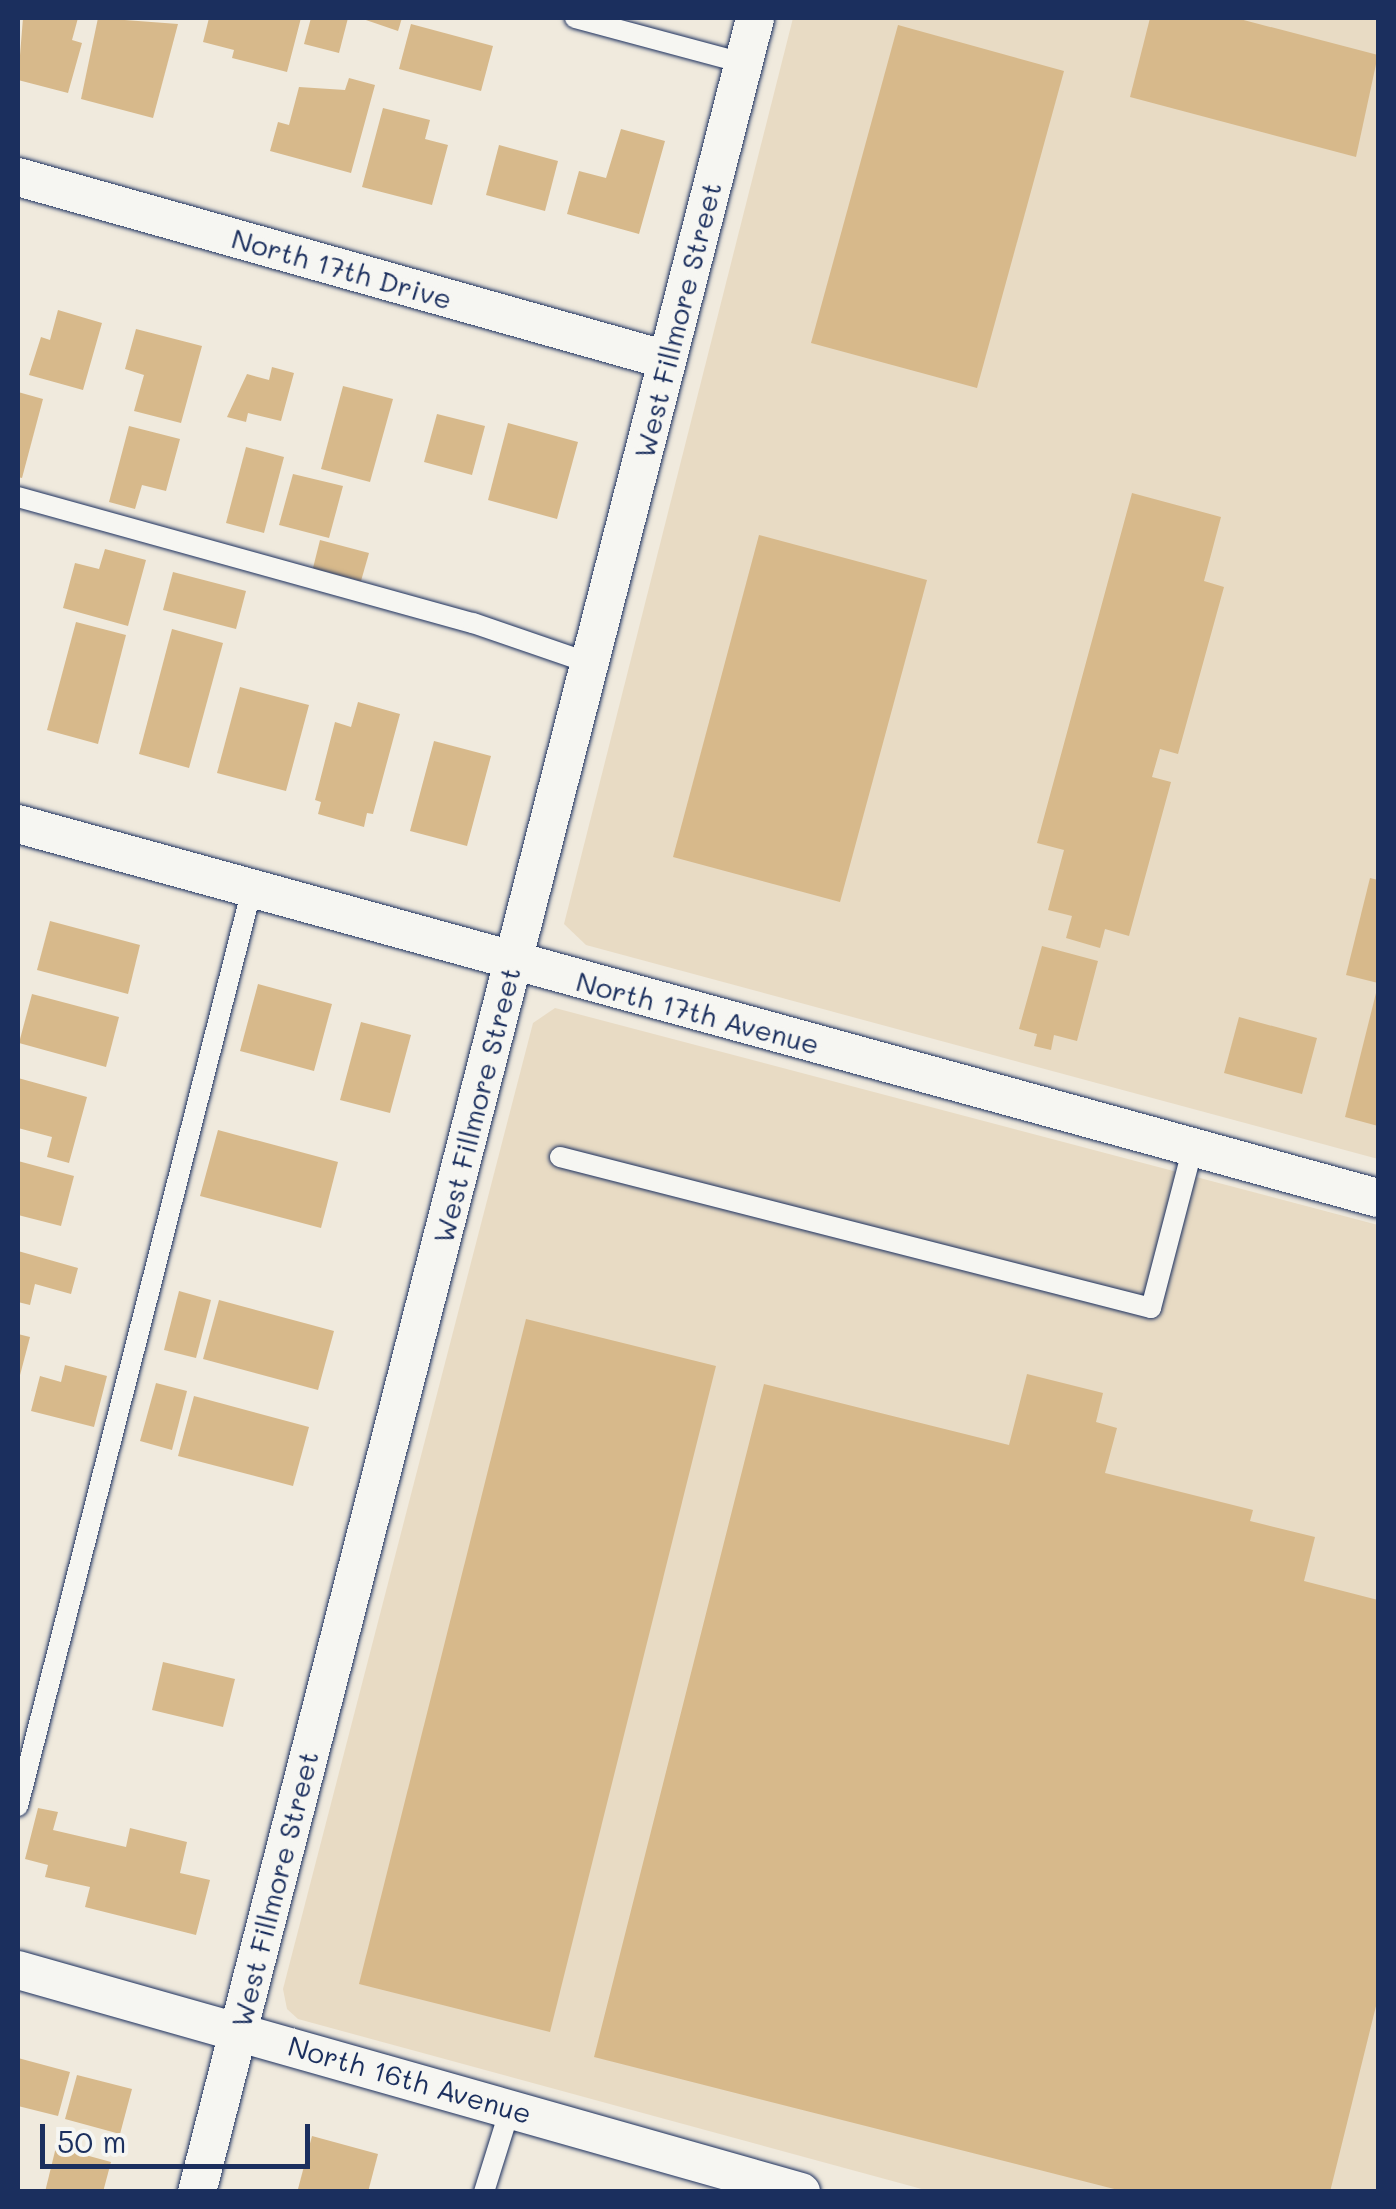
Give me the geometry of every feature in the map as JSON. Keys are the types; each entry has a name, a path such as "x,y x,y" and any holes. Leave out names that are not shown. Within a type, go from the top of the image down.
{"street":[{"name":"West Fillmore Street","path":"197,2192 755,18"},
{"name":"North 17th Drive","path":"18,176 668,360"},
{"name":"North 17th Avenue","path":"18,824 253,885 1378,1198"},
{"name":"North 16th Avenue","path":"18,1970 239,2029 763,2186 800,2192"}],"lane":[{"path":"576,18 743,63"},
{"path":"18,497 473,622 590,662"},
{"path":"18,1806 253,885"},
{"path":"560,1158 1152,1308 1193,1147"},
{"path":"484,2192 510,2108"}],"shaded area":[{"path":"793,18 1378,18 1378,1159 586,945 564,924"},
{"path":"555,1008 1378,1225 1378,2191 929,2191 298,2019 287,2009 283,1989 533,1023"}],"building":[{"path":"23,18 78,18 72,40 82,43 68,93 18,80"},
{"path":"98,18 178,24 153,118 81,99"},
{"path":"209,18 301,18 287,72 232,58 234,50 203,42"},
{"path":"311,18 348,18 339,53 304,44"},
{"path":"360,18 402,18 398,31"},
{"path":"1150,18 1236,18 1378,55 1356,157 1130,97"},
{"path":"411,24 493,46 481,91 399,69"},
{"path":"898,25 1064,71 977,388 811,343"},
{"path":"349,78 375,85 351,173 270,151 278,122 289,125 299,87 345,90"},
{"path":"383,108 430,120 425,139 448,145 432,205 362,187"},
{"path":"621,129 665,141 639,234 567,214 579,171 606,178"},
{"path":"499,145 558,161 545,211 486,195"},
{"path":"58,310 102,323 83,390 29,375 41,337 50,340"},
{"path":"136,329 202,346 181,423 134,411 144,375 125,369"},
{"path":"272,367 294,373 281,421 248,413 246,422 227,417 247,374 269,380"},
{"path":"343,386 393,399 370,482 321,469"},
{"path":"18,392 43,399 22,478 18,477"},
{"path":"437,414 485,426 472,475 424,462"},
{"path":"508,423 578,442 557,519 488,500"},
{"path":"129,426 180,439 166,491 142,485 135,509 109,502"},
{"path":"246,447 284,457 264,533 226,523"},
{"path":"293,474 343,486 329,538 279,525"},
{"path":"1132,493 1221,517 1204,581 1224,587 1178,754 1160,749 1152,777 1171,782 1129,936 1105,929 1100,948 1066,938 1072,916 1048,910 1064,850 1037,843"},
{"path":"759,535 927,580 840,902 673,857"},
{"path":"320,540 369,553 361,581 313,568"},
{"path":"105,549 146,560 128,626 63,608 75,563 99,569"},
{"path":"173,572 246,591 236,629 163,610"},
{"path":"76,622 126,635 98,744 47,730"},
{"path":"172,629 223,643 189,768 139,754"},
{"path":"240,687 309,705 286,791 217,773"},
{"path":"358,702 400,714 373,814 367,813 364,827 318,814 321,802 315,800 335,722 351,727"},
{"path":"434,741 491,756 467,846 410,831"},
{"path":"1370,878 1378,880 1378,983 1346,975"},
{"path":"50,921 140,945 128,994 37,970"},
{"path":"1042,946 1098,961 1077,1041 1054,1035 1051,1050 1034,1046 1037,1034 1019,1029"},
{"path":"258,984 332,1004 314,1071 240,1051"},
{"path":"1378,990 1378,1126 1345,1117"},
{"path":"32,994 119,1017 106,1067 19,1043"},
{"path":"1239,1017 1317,1038 1302,1094 1224,1073"},
{"path":"361,1022 411,1035 390,1113 340,1100"},
{"path":"18,1078 87,1097 69,1163 47,1157 52,1137 18,1128"},
{"path":"218,1130 338,1162 321,1228 200,1196"},
{"path":"18,1161 74,1176 61,1226 18,1215"},
{"path":"18,1251 78,1268 71,1294 35,1284 30,1305 18,1302"},
{"path":"179,1291 211,1300 196,1358 164,1350"},
{"path":"219,1300 334,1331 318,1390 203,1359"},
{"path":"526,1319 716,1366 550,2032 359,1984"},
{"path":"18,1334 30,1337 19,1379 18,1379"},
{"path":"65,1365 107,1376 94,1427 31,1411 40,1376 61,1382"},
{"path":"1027,1374 1103,1393 1096,1422 1117,1428 1105,1473 1253,1510 1250,1521 1315,1537 1304,1581 1378,1600 1378,1998 1330,2192 1126,2192 594,2057 764,1384 1009,1445"},
{"path":"156,1383 187,1391 172,1450 140,1441"},
{"path":"194,1396 309,1427 293,1486 178,1456"},
{"path":"163,1662 235,1679 223,1727 152,1710"},
{"path":"38,1808 58,1812 53,1830 126,1847 130,1828 187,1842 180,1873 210,1880 196,1935 85,1907 90,1887 45,1877 48,1865 25,1859"},
{"path":"18,2058 70,2072 58,2116 18,2106"},
{"path":"77,2075 132,2089 120,2134 65,2119"},
{"path":"312,2136 378,2154 368,2192 298,2189"},
{"path":"56,2147 111,2162 103,2192 45,2192"}]}
